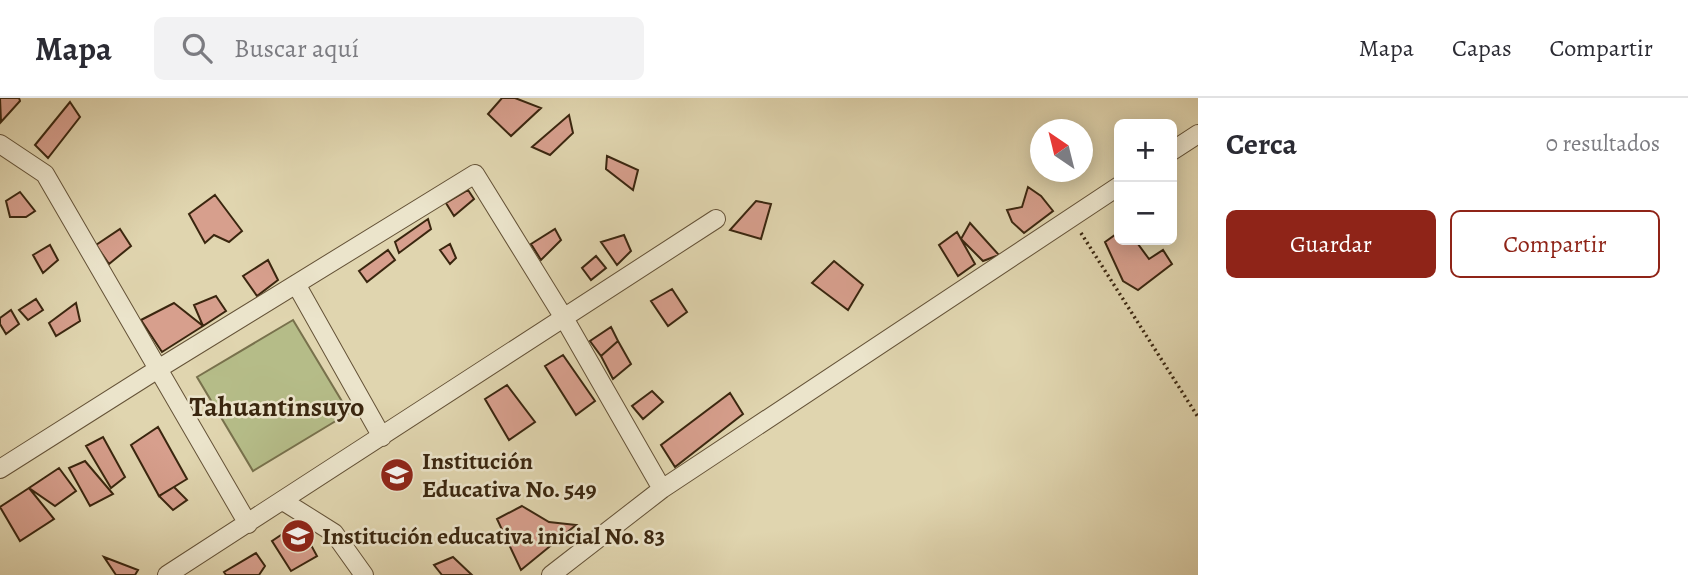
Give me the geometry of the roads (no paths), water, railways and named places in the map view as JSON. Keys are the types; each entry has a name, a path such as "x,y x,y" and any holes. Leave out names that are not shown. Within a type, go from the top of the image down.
{"street":[{"path":"1177,148 1198,134"},
{"path":"0,144 45,174 248,524"},
{"path":"0,469 475,174 564,318 662,489"},
{"path":"551,575 662,489 1114,189"},
{"path":"167,575 716,219"},
{"path":"296,284 382,437"},
{"path":"283,501 334,533 364,575"}],"place":[{"name":"Institución Educativa No. 549","path":"397,475"},
{"name":"Institución educativa inicial No. 83","path":"298,536"}],"district":[{"name":"Tahuantinsuyo","path":"277,407"}]}
